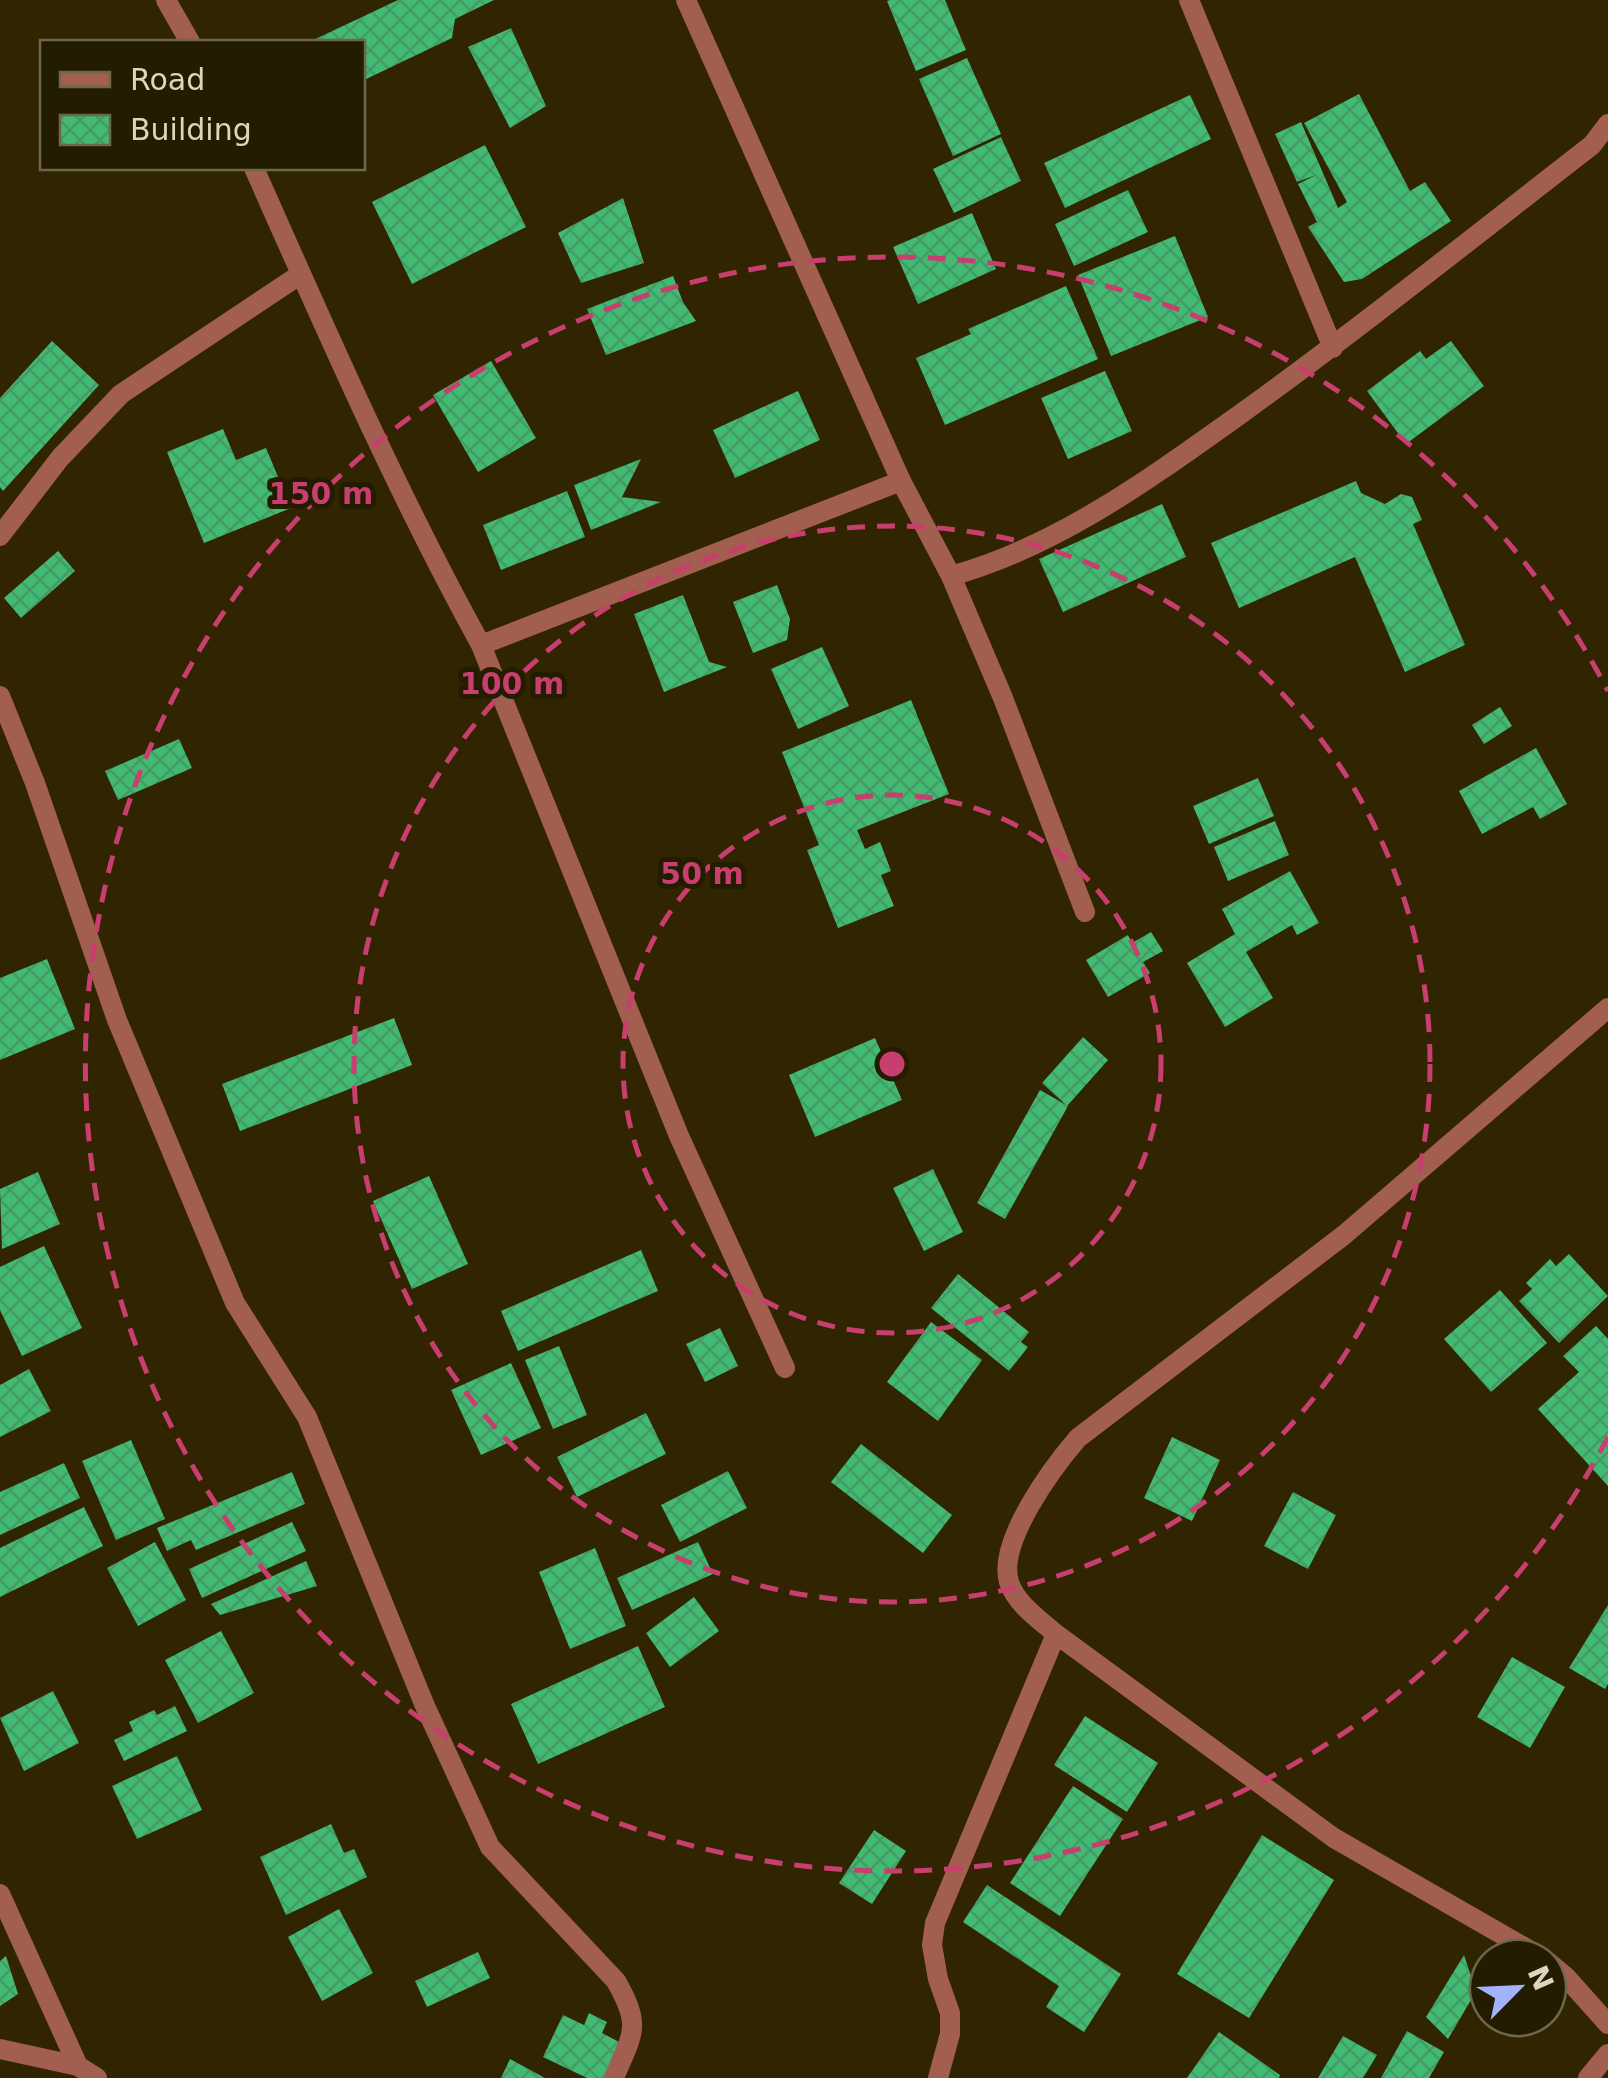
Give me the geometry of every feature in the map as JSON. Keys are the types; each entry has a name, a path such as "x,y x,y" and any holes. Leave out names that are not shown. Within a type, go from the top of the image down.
{"street":[{"path":"166,0 189,40"},
{"path":"686,0 901,481 951,576 1003,698 1085,912"},
{"path":"1189,0 1333,348"},
{"path":"951,576 994,564 1079,522 1170,465 1333,348 1592,144 1608,124"},
{"path":"255,170 446,580 481,645 679,1136 785,1368"},
{"path":"0,536 60,458 121,394 302,274"},
{"path":"481,645 901,481"},
{"path":"0,696 116,1020 235,1303 307,1417 425,1706 490,1847 616,1981 631,2006 634,2028 614,2078"},
{"path":"1507,1938 1334,1838 1056,1634 1022,1604 1009,1580 1010,1555 1024,1518 1051,1470 1078,1438 1344,1235 1608,1008"},
{"path":"938,2078 950,2034 950,2012 932,1946 935,1923 1056,1634"},
{"path":"0,1894 88,2072"},
{"path":"1568,1979 1608,2024"},
{"path":"0,2049 88,2072"},
{"path":"1588,2078 1608,2054"}],"building":[{"path":"398,0 494,0 455,19 452,38 365,80 365,40 313,40"},
{"path":"945,0 966,50 916,71 887,1"},
{"path":"511,28 546,106 510,128 468,47"},
{"path":"967,58 1001,134 953,156 919,79"},
{"path":"1359,94 1410,191 1425,182 1451,221 1362,279 1344,282 1308,227 1317,222 1298,184 1316,175 1297,182 1275,134 1301,122 1338,208 1347,202 1304,123"},
{"path":"1190,95 1211,139 1065,208 1044,163"},
{"path":"1001,137 1021,181 954,213 933,169"},
{"path":"485,145 526,227 412,284 372,202"},
{"path":"1128,190 1148,232 1074,266 1055,224"},
{"path":"623,198 644,263 581,283 558,233"},
{"path":"972,213 996,269 918,304 893,247"},
{"path":"1175,236 1208,317 1111,356 1078,275"},
{"path":"673,276 696,321 606,355 587,309"},
{"path":"1066,286 1098,359 945,425 916,358 971,334 968,329"},
{"path":"52,341 99,385 3,491 0,398"},
{"path":"1451,341 1484,386 1406,444 1367,391 1420,351 1426,359"},
{"path":"491,361 536,438 478,472 433,395"},
{"path":"1105,371 1132,431 1068,459 1041,398"},
{"path":"798,391 820,440 735,478 713,430"},
{"path":"223,429 236,460 266,448 291,508 204,543 167,452"},
{"path":"641,459 622,497 661,502 591,530 574,485"},
{"path":"1356,481 1361,493 1385,504 1401,494 1412,497 1422,520 1413,524 1465,645 1405,672 1355,557 1239,608 1211,543"},
{"path":"567,491 585,537 501,570 483,525"},
{"path":"1162,504 1186,557 1063,612 1039,559"},
{"path":"58,551 75,571 21,618 4,598"},
{"path":"777,585 790,619 787,640 753,653 733,602"},
{"path":"683,595 709,662 727,667 664,692 634,614"},
{"path":"822,647 849,706 798,729 771,669"},
{"path":"911,700 949,794 857,830 865,849 880,842 891,871 881,875 894,906 838,928 807,850 819,845 782,752"},
{"path":"1500,707 1512,726 1484,744 1472,725"},
{"path":"179,739 192,768 118,800 105,771"},
{"path":"1536,748 1567,804 1540,819 1533,807 1482,834 1459,791"},
{"path":"1258,778 1274,816 1209,844 1193,806"},
{"path":"1275,821 1289,855 1228,881 1214,847"},
{"path":"1290,871 1319,923 1297,935 1292,925 1246,952 1273,998 1225,1027 1187,963 1235,934 1222,909"},
{"path":"1151,932 1163,951 1143,962 1150,973 1108,997 1086,960 1128,935 1132,943"},
{"path":"47,959 75,1029 0,1060 0,978"},
{"path":"394,1018 412,1065 240,1131 222,1084"},
{"path":"1083,1037 1108,1060 1067,1106 1042,1083"},
{"path":"875,1038 902,1100 815,1137 789,1075"},
{"path":"1040,1090 1068,1106 1005,1219 977,1203"},
{"path":"933,1169 963,1232 924,1251 893,1188"},
{"path":"38,1172 60,1224 2,1249 0,1189"},
{"path":"429,1176 468,1264 412,1289 373,1201"},
{"path":"44,1246 82,1328 22,1356 0,1310 0,1267"},
{"path":"641,1250 658,1291 518,1351 501,1311"},
{"path":"1569,1254 1608,1296 1559,1343 1519,1301 1532,1289 1526,1283 1550,1259 1556,1266"},
{"path":"958,1274 1029,1332 1021,1342 1028,1347 1009,1371 931,1308"},
{"path":"1500,1290 1547,1343 1491,1392 1444,1339"},
{"path":"931,1322 982,1360 938,1421 887,1382"},
{"path":"1596,1326 1608,1339 1608,1486 1538,1409 1579,1372 1563,1356"},
{"path":"720,1328 738,1366 705,1382 686,1344"},
{"path":"559,1346 587,1415 553,1429 525,1360"},
{"path":"511,1363 541,1428 481,1455 451,1390"},
{"path":"29,1369 51,1411 0,1437 0,1385"},
{"path":"646,1413 666,1454 577,1497 557,1457"},
{"path":"1172,1437 1220,1460 1192,1521 1144,1498"},
{"path":"131,1440 165,1519 116,1540 82,1461"},
{"path":"861,1444 952,1515 923,1553 831,1482"},
{"path":"64,1463 80,1498 0,1535 0,1492"},
{"path":"728,1471 747,1508 680,1542 661,1505"},
{"path":"292,1472 305,1504 196,1550 191,1540 167,1551 157,1528"},
{"path":"1293,1492 1336,1515 1308,1569 1264,1546"},
{"path":"84,1507 103,1546 0,1597 0,1548"},
{"path":"292,1522 306,1551 202,1598 189,1569"},
{"path":"155,1542 186,1600 138,1626 107,1568"},
{"path":"698,1542 713,1574 632,1610 617,1578"},
{"path":"595,1548 626,1626 570,1649 539,1572"},
{"path":"306,1561 317,1586 220,1615 211,1604"},
{"path":"694,1597 719,1631 670,1667 646,1633"},
{"path":"1608,1605 1608,1684 1605,1689 1569,1668"},
{"path":"221,1631 254,1693 198,1723 165,1660"},
{"path":"638,1646 665,1707 538,1764 511,1704"},
{"path":"1512,1657 1565,1687 1530,1748 1477,1717"},
{"path":"53,1691 79,1743 24,1771 0,1718"},
{"path":"175,1706 187,1731 124,1761 114,1740 133,1731 129,1722 154,1710 157,1715"},
{"path":"1085,1716 1158,1763 1127,1812 1054,1765"},
{"path":"177,1756 202,1810 137,1839 112,1786"},
{"path":"1073,1786 1123,1819 1060,1916 1010,1883"},
{"path":"331,1824 344,1853 354,1849 367,1877 286,1915 260,1857"},
{"path":"874,1830 906,1851 872,1904 839,1883"},
{"path":"1262,1835 1334,1880 1249,2018 1177,1974"},
{"path":"987,1885 1121,1974 1084,2032 1046,2007 1059,1986 963,1922"},
{"path":"339,1909 373,1973 322,2001 288,1937"},
{"path":"478,1952 490,1978 427,2007 415,1981"},
{"path":"1464,1955 1468,1967 1468,2005 1448,2039 1426,2017"},
{"path":"6,1956 18,1994 0,2006 0,1961"},
{"path":"589,2013 607,2022 602,2033 623,2044 607,2078 587,2078 543,2057 563,2015 584,2025"},
{"path":"1407,2031 1444,2052 1429,2078 1381,2078"},
{"path":"1219,2032 1280,2075 1279,2078 1187,2078"},
{"path":"1343,2036 1377,2055 1363,2078 1318,2078"},
{"path":"510,2059 545,2078 501,2078"}]}
